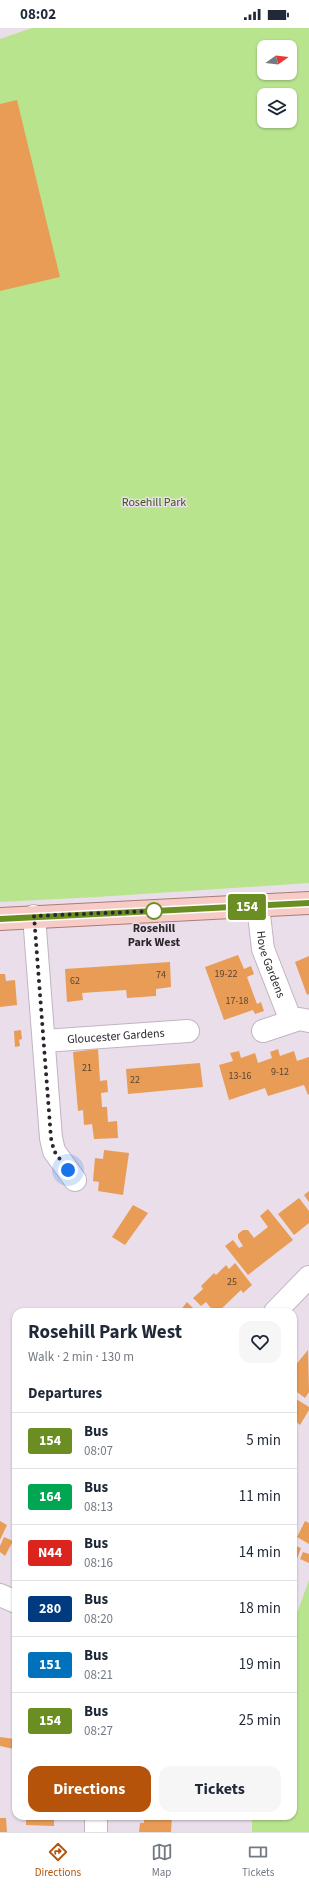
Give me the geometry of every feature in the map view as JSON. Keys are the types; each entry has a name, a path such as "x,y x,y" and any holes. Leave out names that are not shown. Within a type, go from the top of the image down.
{"main road":[{"path":"0,919 34,916 309,903"}],"street":[{"name":"Hove Gardens","path":"258,906 263,950 300,1021"},
{"path":"34,916 51,1138 54,1151 75,1180"},
{"path":"263,1031 300,1021"},
{"name":"Gloucester Gardens","path":"44,1041 188,1031"},
{"path":"279,1308 309,1277"},
{"path":"0,1595 12,1600"},
{"path":"96,1820 96,1832"}],"green space":[{"name":"Rosehill Park","path":"32,28 309,28 309,883 0,902 0,39"},
{"path":"309,1580 309,1832 252,1832 252,1820 297,1820 297,1613"}],"building":[{"path":"17,100 60,277 0,291 0,104"},
{"path":"238,955 244,969 251,966 254,974 247,977 257,1004 261,1002 264,1011 255,1014 253,1010 224,1020 205,967"},
{"path":"309,956 309,994 307,995 295,962"},
{"path":"170,962 171,987 156,989 156,996 127,998 126,990 82,993 83,1000 67,1002 65,969"},
{"path":"0,974 5,974 6,981 15,980 17,1005 0,1007"},
{"path":"21,1030 22,1039 19,1040 20,1046 15,1047 14,1031"},
{"path":"98,1049 100,1081 107,1080 108,1092 101,1093 102,1107 107,1107 108,1122 117,1121 118,1138 94,1139 92,1124 84,1125 83,1110 78,1111 73,1052"},
{"path":"278,1049 280,1056 294,1051 297,1061 309,1057 309,1094 308,1095 304,1085 268,1096 265,1088 229,1100 219,1065 233,1061 230,1053 239,1051 241,1058 255,1053 258,1063 272,1058 270,1052"},
{"path":"200,1063 203,1087 128,1094 126,1069"},
{"path":"104,1150 129,1153 123,1195 98,1191 99,1182 93,1181 95,1158 103,1159"},
{"path":"309,1191 309,1202 304,1195"},
{"path":"299,1198 309,1211 309,1223 294,1235 278,1214"},
{"path":"133,1205 148,1213 125,1245 112,1237"},
{"path":"268,1209 293,1240 248,1275 225,1246 233,1240 239,1248 243,1246 238,1238 238,1234 243,1230 248,1230 254,1238 268,1227 260,1216"},
{"path":"235,1263 252,1285 243,1293 241,1290 222,1308 211,1308 206,1302 201,1306 193,1298 203,1289 201,1286 214,1273 216,1275 226,1265 229,1269"},
{"path":"187,1302 193,1308 182,1308"},
{"path":"308,1350 309,1392 305,1398 297,1392 297,1363"},
{"path":"297,1400 309,1407 309,1410 300,1425 297,1422"},
{"path":"0,1521 7,1525 0,1540"},
{"path":"305,1521 309,1523 309,1544 297,1537"},
{"path":"4,1537 12,1541 5,1556 0,1552 0,1546"},
{"path":"297,1546 301,1548 297,1559"},
{"path":"303,1552 309,1554 309,1563 300,1559"},
{"path":"0,1737 12,1739 12,1749 0,1746"},
{"path":"0,1818 6,1818 7,1832 0,1832"},
{"path":"26,1820 54,1820 54,1826 26,1825"},
{"path":"144,1820 172,1820 171,1832 139,1832 140,1823 144,1823"}],"bus line":[{"name":"154","path":"0,919 34,916 309,903"}],"place":[{"name":"Rosehill Park West","path":"154,911"}],"route":[{"path":"68,1170 54,1151 51,1138 34,916 154,911"}]}
